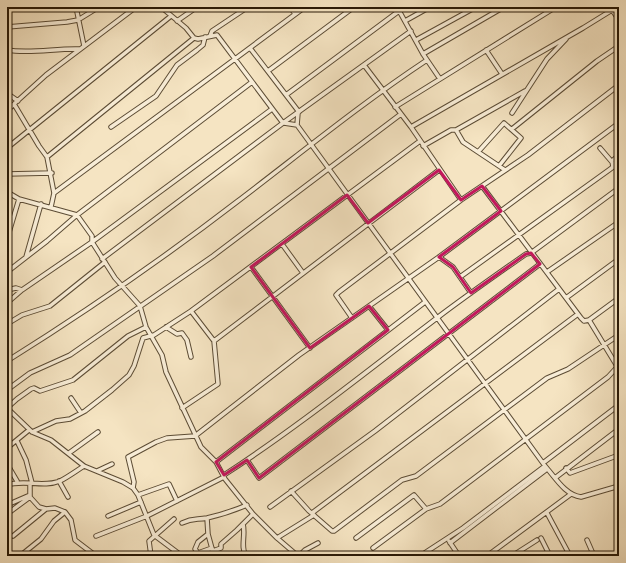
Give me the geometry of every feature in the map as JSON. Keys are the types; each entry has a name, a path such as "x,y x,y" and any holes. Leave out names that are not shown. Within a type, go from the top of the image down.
{"street":[{"path":"76,7 84,46"},
{"path":"7,27 78,20 99,7"},
{"path":"7,111 46,75 136,7"},
{"path":"161,7 194,38 198,39 217,35 283,123 296,125 555,478 572,494 581,497 619,486"},
{"path":"177,21 197,7"},
{"path":"210,36 212,31 248,7"},
{"path":"290,7 295,14"},
{"path":"54,192 305,7"},
{"path":"268,71 354,7"},
{"path":"406,21 430,7"},
{"path":"416,40 476,7"},
{"path":"494,7 496,12"},
{"path":"423,54 504,7"},
{"path":"395,107 556,7"},
{"path":"411,126 570,36 611,8 617,7"},
{"path":"611,8 619,20"},
{"path":"286,95 398,9 423,54 440,79"},
{"path":"7,148 171,16"},
{"path":"7,324 22,315 50,306 104,260 283,123 411,31"},
{"path":"512,113 547,59 570,36"},
{"path":"47,157 194,38"},
{"path":"111,127 156,96 176,65 197,50 202,45 205,38"},
{"path":"512,129 597,61 619,46"},
{"path":"7,50 17,52 60,48 80,49"},
{"path":"250,48 298,112 296,125"},
{"path":"486,50 502,74"},
{"path":"7,361 54,332 121,286 238,201 382,90 428,60"},
{"path":"364,65 411,126 439,170 461,200"},
{"path":"7,272 77,215 252,82"},
{"path":"352,318 336,295 461,200 528,155 619,85"},
{"path":"424,146 451,130 456,130 525,91"},
{"path":"7,93 16,103 29,130 47,157 52,173 54,192 51,207"},
{"path":"7,303 22,290 92,242 272,109"},
{"path":"7,390 30,373 70,355 140,306 231,242 401,114"},
{"path":"478,152 504,123 521,138 499,166"},
{"path":"133,488 134,482 128,457 156,442 167,438 195,436 310,348 439,257 619,123"},
{"path":"456,130 463,142 505,170"},
{"path":"7,448 31,431 56,421 70,419 81,413 112,390 134,366 143,338 150,336 166,327 191,311 251,268 420,141"},
{"path":"600,148 612,162"},
{"path":"460,277 609,170 613,166 612,162 619,155"},
{"path":"214,341 439,170"},
{"path":"7,174 52,173"},
{"path":"482,186 531,253 584,321 589,320 619,298"},
{"path":"96,536 147,516 224,476 343,390 471,293 526,254 531,253 619,188"},
{"path":"7,192 20,199 77,215 92,236 92,242 121,286 140,306 146,327 162,355 166,372 201,447 216,462 224,476 253,514 294,553 299,556 305,550 318,543"},
{"path":"7,239 20,199"},
{"path":"26,258 41,204"},
{"path":"547,272 619,222"},
{"path":"282,244 303,274"},
{"path":"439,257 452,267 471,293"},
{"path":"566,298 619,259"},
{"path":"247,460 260,478 450,335 540,264"},
{"path":"251,268 310,348"},
{"path":"7,289 16,288 22,290"},
{"path":"270,507 375,431 559,289"},
{"path":"216,462 425,302"},
{"path":"369,306 388,330"},
{"path":"182,408 218,384 214,341 191,311"},
{"path":"277,538 313,514 578,314"},
{"path":"373,548 426,509 440,504 525,438 608,377 618,366 589,320"},
{"path":"146,327 128,336 73,380 40,391 34,388 16,399 7,408 31,431 51,440 84,466 123,482 133,488 138,495 154,536 182,556"},
{"path":"166,327 177,334 182,333 187,340 191,357"},
{"path":"291,491 332,532 402,480 416,476 547,378 568,369 619,335"},
{"path":"71,398 81,413"},
{"path":"450,543 619,405"},
{"path":"555,478 566,468 619,429"},
{"path":"69,453 98,432"},
{"path":"17,441 26,460 31,483 30,496 39,507 46,510"},
{"path":"566,468 570,472 619,455"},
{"path":"7,464 17,481"},
{"path":"97,471 112,464"},
{"path":"7,485 17,481 31,483 59,482 84,466"},
{"path":"59,482 68,497"},
{"path":"138,495 169,484 177,501"},
{"path":"487,556 572,494"},
{"path":"356,538 412,495 415,495 426,509"},
{"path":"7,504 30,496"},
{"path":"7,514 30,496"},
{"path":"108,516 141,502"},
{"path":"182,524 192,518 207,518 227,513 247,505"},
{"path":"420,556 496,506"},
{"path":"13,536 46,510 55,508 65,512 71,520 75,540 96,556"},
{"path":"20,556 38,542 54,521 65,512"},
{"path":"547,513 566,546 569,554 568,556"},
{"path":"192,556 198,553 221,548 220,544 253,514"},
{"path":"207,518 208,534 214,556"},
{"path":"152,556 149,541 174,519"},
{"path":"243,524 245,530 243,552 246,556"},
{"path":"198,553 195,549 198,542 208,534"},
{"path":"447,538 459,556"},
{"path":"541,538 550,556"},
{"path":"512,556 537,540"},
{"path":"587,540 594,556"},
{"path":"287,556 294,553"}],"highlighted area":[{"path":"439,170 461,200 482,186 501,211 439,257 453,267 471,293 526,254 531,253 540,264 259,478 247,460 224,475 216,462 388,330 369,306 310,348 251,267 347,195 368,223"}]}
